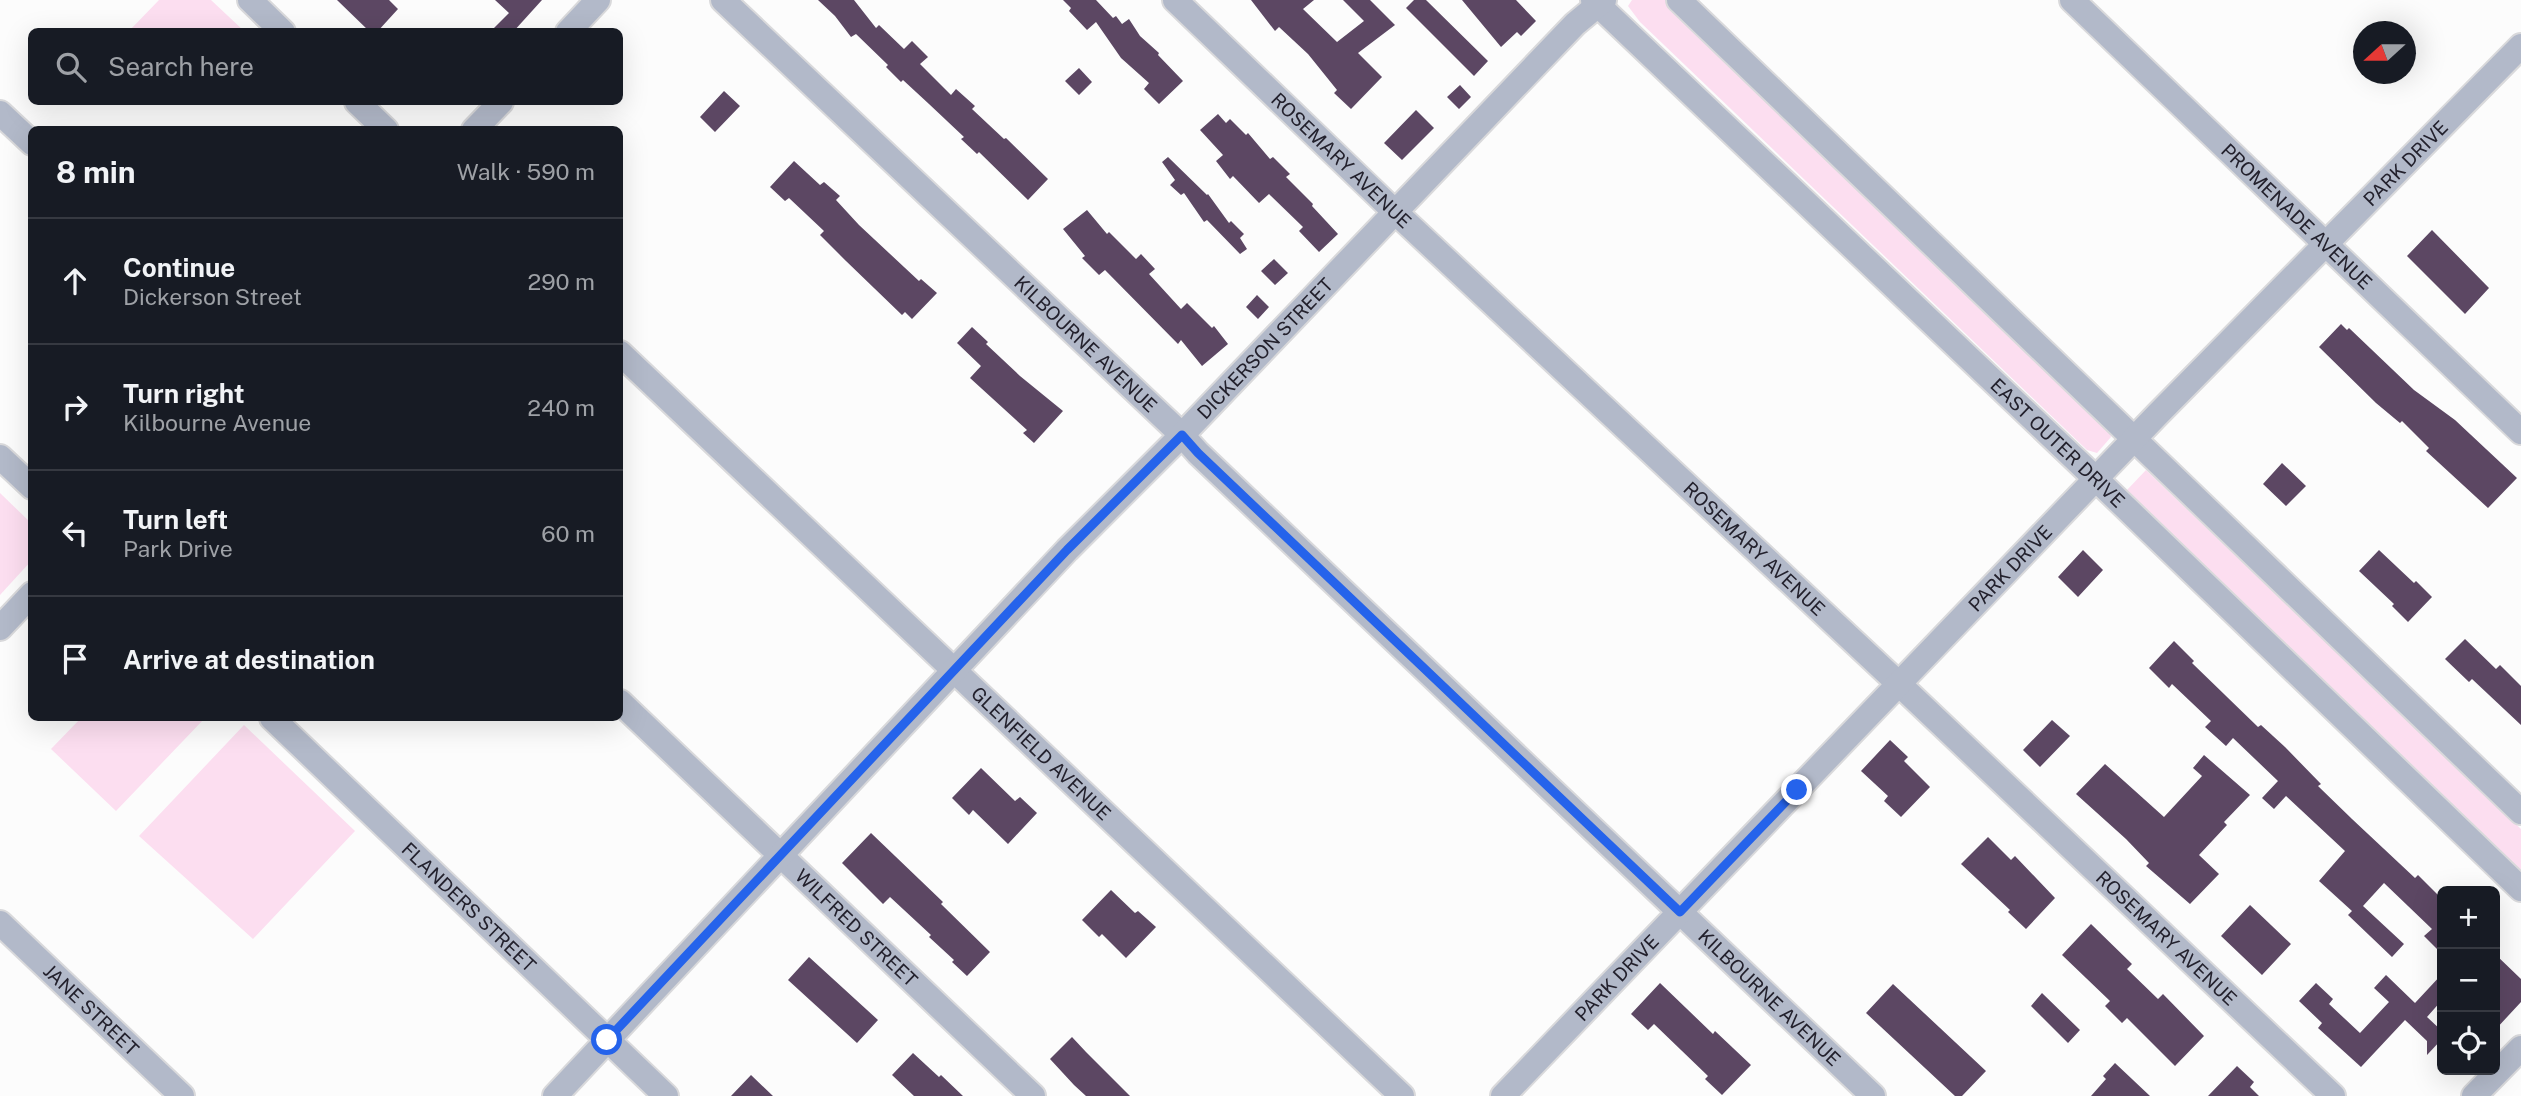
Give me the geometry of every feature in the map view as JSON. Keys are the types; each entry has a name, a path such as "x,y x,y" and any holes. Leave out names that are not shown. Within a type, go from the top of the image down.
{"street":[{"path":"250,0 279,28"},
{"path":"572,28 598,0"},
{"name":"KILBOURNE AVENUE","path":"723,0 1873,1096"},
{"name":"ROSEMARY AVENUE","path":"1175,0 1394,211 1899,684 2333,1096"},
{"path":"1679,0 2521,812"},
{"name":"PROMENADE AVENUE","path":"2072,0 2521,432"},
{"name":"DICKERSON STREET","path":"555,1096 1067,550 1182,435 1394,211 1598,2"},
{"name":"EAST OUTER DRIVE","path":"1598,2 2521,889"},
{"name":"PARK DRIVE","path":"1503,1096 2134,439 2521,46"},
{"path":"359,105 382,126"},
{"path":"478,126 498,105"},
{"path":"0,113 28,139"},
{"name":"GLENFIELD AVENUE","path":"623,356 1402,1096"},
{"path":"0,457 28,483"},
{"path":"0,628 28,598"},
{"name":"WILFRED STREET","path":"623,705 1033,1096"},
{"name":"FLANDERS STREET","path":"275,721 666,1096"},
{"name":"JANE STREET","path":"0,923 182,1096"},
{"path":"2474,1096 2521,1048"}],"shaded area":[{"path":"159,0 211,0 241,28 132,28"},
{"path":"1632,0 1665,0 2108,426 2111,437 2097,453 2087,450 1640,22 1628,6"},
{"path":"2146,470 2521,829 2521,872 2139,506 2127,490"},
{"path":"0,493 28,520 28,564 0,595"},
{"path":"78,721 202,721 116,811 51,749"},
{"path":"244,725 355,831 253,939 139,836"}],"building":[{"path":"337,0 389,0 398,9 381,28 366,28"},
{"path":"495,0 542,0 517,28 494,28 509,13"},
{"path":"818,0 854,0 876,28 879,25 904,49 912,41 928,57 920,64 951,95 956,89 975,106 972,109 1048,179 1028,200 979,152 977,154 961,139 964,137 929,104 903,80 901,82 886,67 888,65 856,34 851,37"},
{"path":"1063,0 1096,0 1122,24 1129,19 1140,36 1183,81 1159,104 1144,89 1149,83 1121,58 1096,22 1087,30 1069,11 1071,8"},
{"path":"1251,0 1314,0 1303,9 1337,42 1364,21 1343,0 1370,0 1395,25 1358,53 1382,77 1351,109 1334,93 1337,90 1308,54 1279,27 1275,31"},
{"path":"1414,0 1426,0 1488,61 1474,76 1406,8"},
{"path":"1462,0 1516,0 1536,21 1521,36 1517,32 1501,47"},
{"path":"1079,68 1092,82 1079,95 1065,81"},
{"path":"1460,85 1471,97 1459,109 1447,97"},
{"path":"724,91 740,106 715,132 700,117"},
{"path":"1416,110 1434,128 1402,160 1384,143"},
{"path":"1218,114 1226,123 1230,119 1246,135 1248,133 1270,159 1273,157 1290,174 1286,177 1338,234 1319,252 1299,231 1303,227 1269,194 1259,203 1233,176 1230,179 1216,161 1223,155 1200,130"},
{"path":"1168,157 1208,194 1229,223 1231,221 1244,234 1240,238 1247,249 1240,254 1207,220 1204,222 1184,193 1181,195 1170,185 1175,180 1162,162"},
{"path":"794,161 820,185 824,182 840,196 836,200 859,225 919,281 921,279 937,293 912,319 905,312 902,315 846,261 820,235 824,231 789,198 785,201 770,187"},
{"path":"1087,210 1107,234 1109,232 1136,259 1141,254 1155,269 1149,274 1181,309 1187,303 1212,328 1214,326 1228,344 1202,366 1181,340 1178,344 1105,270 1099,275 1082,258 1085,256 1063,229"},
{"path":"2432,230 2489,288 2465,314 2407,256"},
{"path":"1274,259 1288,273 1275,285 1261,271"},
{"path":"1257,295 1269,307 1258,319 1246,307"},
{"path":"2341,324 2347,330 2349,328 2414,390 2455,420 2517,478 2488,508 2426,451 2429,448 2402,421 2400,423 2376,403 2319,347"},
{"path":"972,327 1020,376 1063,411 1034,443 1023,433 1027,430 970,378 981,366 957,343"},
{"path":"2282,463 2306,486 2286,506 2263,484"},
{"path":"2083,550 2103,570 2078,597 2058,577"},
{"path":"2379,550 2432,597 2408,622 2392,606 2394,604 2359,571"},
{"path":"2465,639 2496,669 2500,665 2521,686 2521,725 2472,679 2469,682 2445,659"},
{"path":"2174,641 2194,661 2192,663 2258,727 2261,725 2285,747 2321,784 2318,786 2352,819 2415,878 2418,875 2437,894 2437,949 2424,936 2432,929 2384,883 2363,906 2404,944 2392,957 2348,915 2352,911 2319,881 2345,851 2286,796 2274,809 2262,798 2278,781 2233,738 2226,746 2205,727 2211,721 2172,684 2169,688 2149,668"},
{"path":"2052,720 2070,736 2040,767 2023,750"},
{"path":"1890,740 1908,757 1904,761 1930,787 1901,817 1884,801 1888,796 1861,771"},
{"path":"2204,755 2250,795 2224,822 2227,825 2199,855 2219,874 2190,904 2146,866 2149,863 2126,839 2076,794 2105,764 2164,817 2202,776 2193,768"},
{"path":"981,768 1015,801 1020,797 1037,813 1008,844 973,810 969,815 952,798"},
{"path":"871,833 943,902 941,904 990,952 967,976 929,937 931,935 890,897 883,904 842,863"},
{"path":"1988,837 2011,860 2015,856 2055,898 2026,929 2008,912 2010,910 1961,864"},
{"path":"1111,890 1135,913 1138,911 1156,927 1126,958 1102,934 1099,937 1082,920"},
{"path":"2250,905 2291,944 2262,975 2221,936"},
{"path":"2091,924 2132,964 2127,969 2158,999 2163,994 2204,1036 2175,1066 2127,1018 2122,1023 2105,1006 2110,1001 2062,955"},
{"path":"809,957 878,1020 857,1043 788,980"},
{"path":"2500,959 2521,979 2521,1002 2500,1025"},
{"path":"2386,975 2415,1003 2437,979 2437,1006 2427,1017 2437,1026 2437,1044 2427,1055 2427,1041 2405,1020 2361,1067 2318,1028 2322,1023 2299,1001 2316,983 2333,999 2329,1004 2360,1033 2389,1002 2374,988"},
{"path":"1660,983 1713,1034 1715,1031 1751,1065 1722,1095 1705,1079 1708,1076 1654,1024 1648,1030 1631,1014"},
{"path":"1893,984 1986,1071 1962,1096 1955,1096 1866,1013"},
{"path":"2042,993 2080,1030 2068,1043 2031,1006"},
{"path":"1072,1037 1130,1096 1086,1096 1074,1085 1050,1059"},
{"path":"913,1053 963,1096 914,1096 892,1075"},
{"path":"2115,1063 2150,1096 2091,1096 2106,1079 2103,1076"},
{"path":"2237,1066 2254,1082 2250,1087 2259,1096 2208,1096"},
{"path":"751,1075 773,1096 731,1096"}],"route":[{"path":"607,1040 1067,550 1182,435 1680,912 1797,790"}]}
